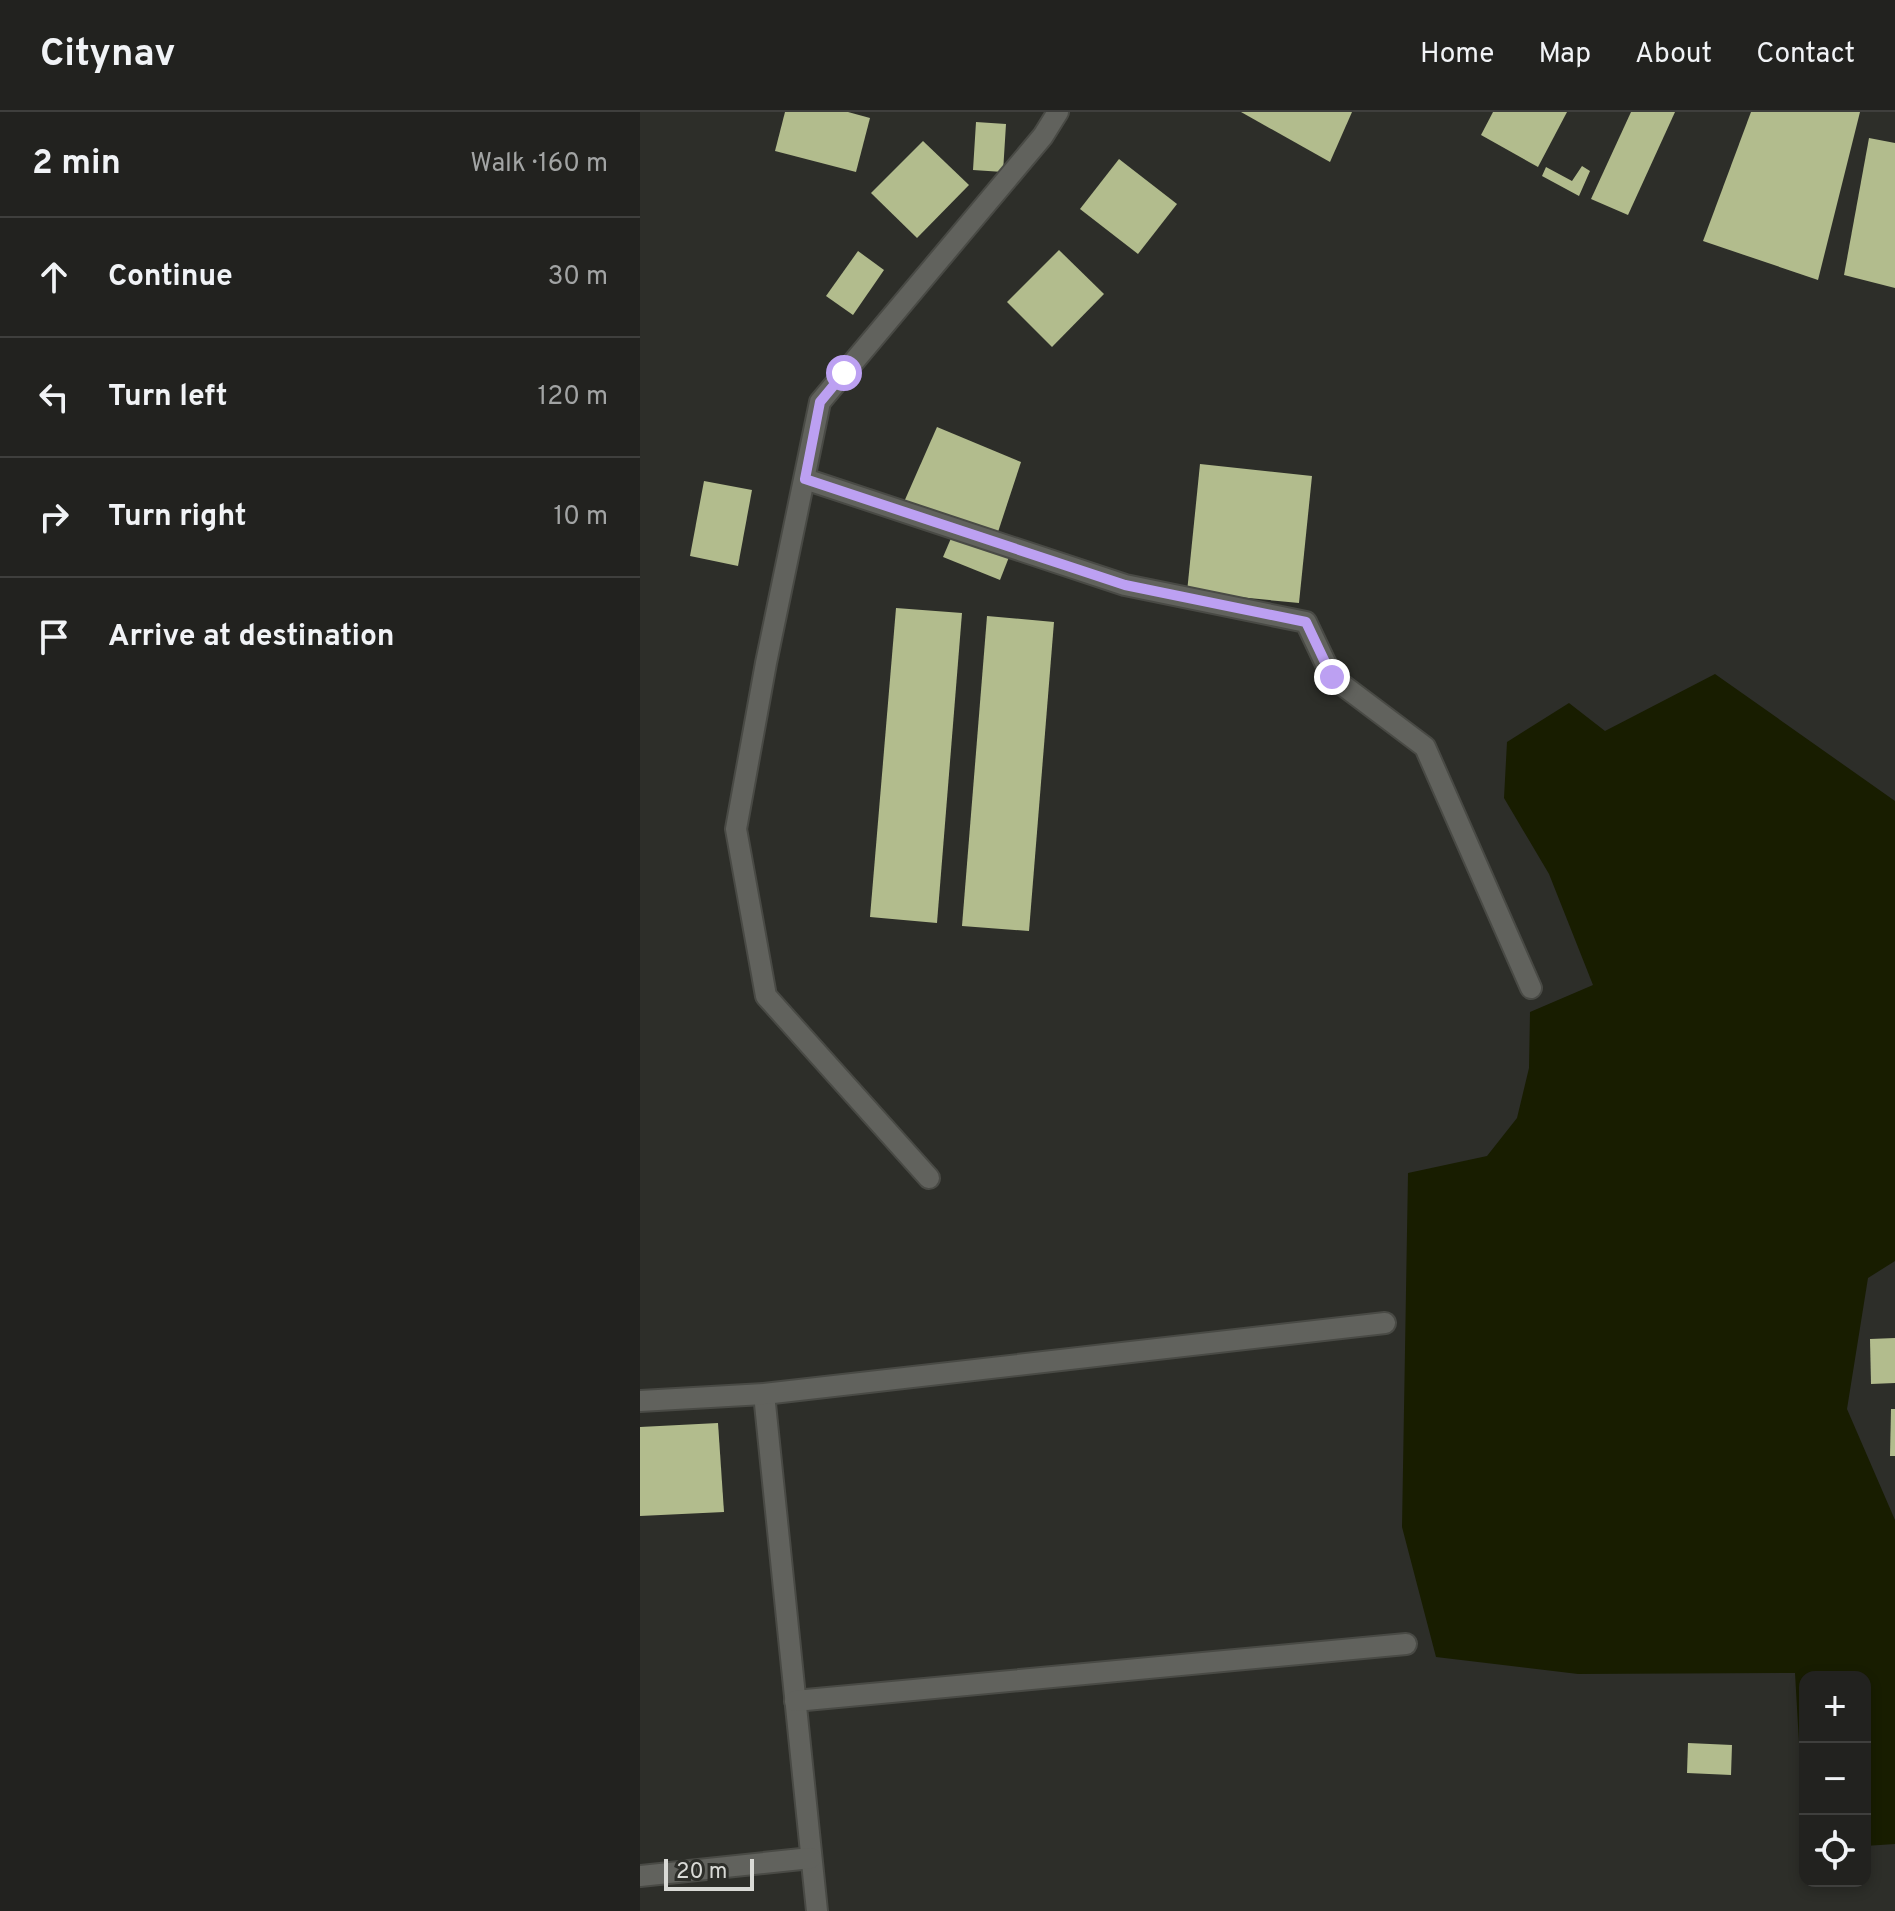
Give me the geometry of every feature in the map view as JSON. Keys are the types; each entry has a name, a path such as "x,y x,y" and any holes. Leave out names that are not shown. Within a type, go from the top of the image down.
{"street":[{"path":"929,1178 766,996 736,829 763,678 820,402 1043,136 1058,112"},
{"path":"805,479 1125,585 1306,622 1332,677 1425,747 1531,988"},
{"path":"640,1401 764,1394 1385,1323"},
{"path":"764,1394 817,1911"},
{"path":"795,1701 1406,1644"},
{"path":"640,1876 811,1858"}],"shaded area":[{"path":"1715,674 1895,801 1895,1261 1868,1278 1847,1409 1895,1520 1895,1844 1871,1846 1871,1671 1799,1671 1799,1743 1795,1673 1578,1674 1436,1657 1402,1527 1408,1173 1487,1156 1517,1118 1529,1068 1530,1012 1593,985 1549,874 1504,798 1507,742 1569,703 1605,731"}],"building":[{"path":"785,112 848,112 870,118 856,172 775,151"},
{"path":"1241,112 1352,112 1330,162"},
{"path":"1493,112 1567,112 1538,167 1481,135"},
{"path":"1631,112 1675,112 1628,215 1591,199"},
{"path":"1751,112 1860,112 1818,280 1703,241"},
{"path":"976,122 1006,124 1003,172 973,170"},
{"path":"1869,138 1895,143 1895,288 1844,275"},
{"path":"923,141 969,185 917,238 871,193"},
{"path":"1119,159 1177,204 1138,254 1080,209"},
{"path":"1582,166 1590,171 1579,196 1542,176 1546,167 1572,181"},
{"path":"1059,250 1104,294 1052,347 1007,302"},
{"path":"858,251 884,270 853,315 826,296"},
{"path":"937,427 1021,462 998,532 904,502"},
{"path":"1200,464 1312,476 1299,603 1187,592"},
{"path":"704,481 752,490 738,566 690,556"},
{"path":"955,529 1011,552 1000,580 943,557"},
{"path":"896,608 962,613 937,923 870,917"},
{"path":"987,616 1054,622 1029,931 962,926"},
{"path":"1895,1338 1895,1383 1871,1384 1870,1339"},
{"path":"1891,1409 1895,1409 1895,1456 1890,1456"},
{"path":"718,1423 724,1512 640,1516 640,1427"},
{"path":"1688,1743 1732,1745 1731,1775 1687,1773"}],"route":[{"path":"844,373 820,402 805,479 1125,585 1306,622 1332,677"}]}
